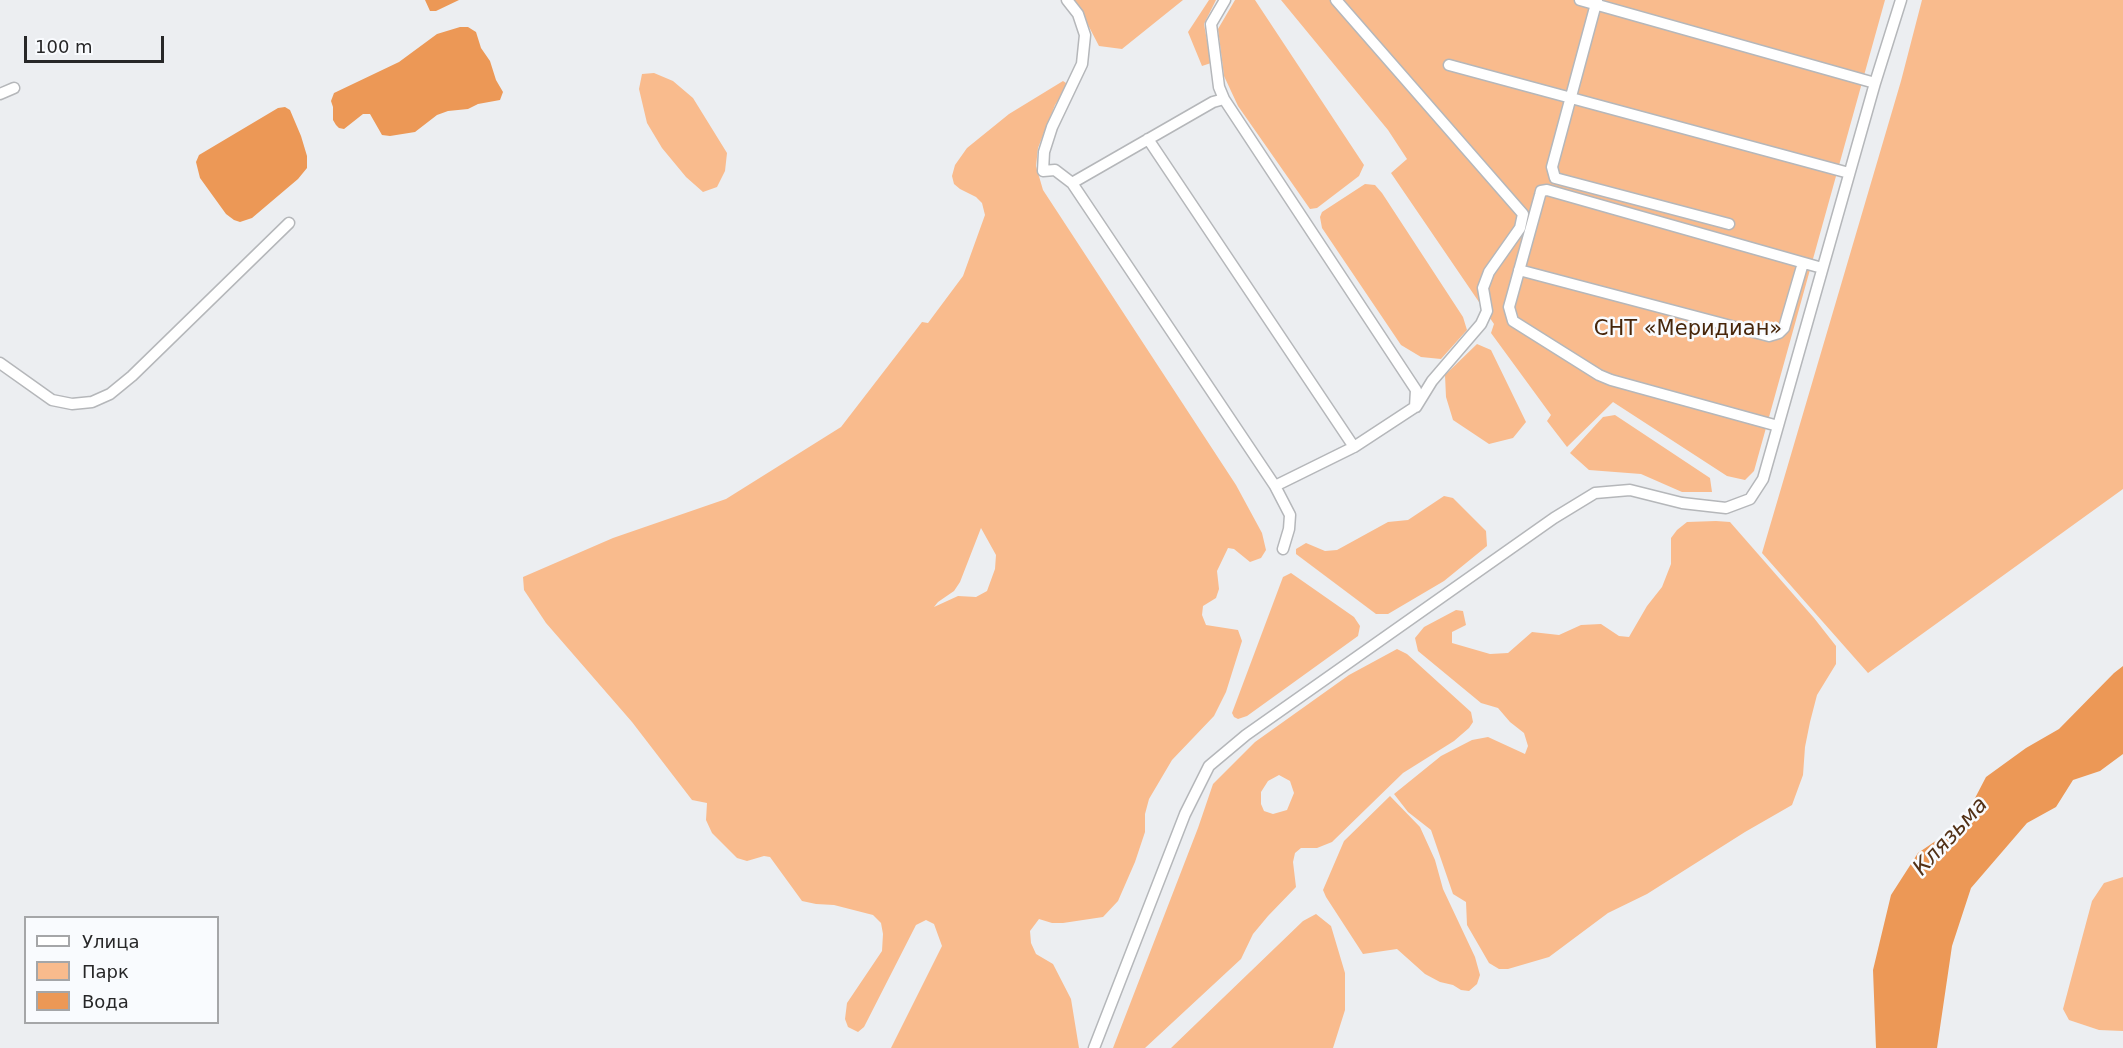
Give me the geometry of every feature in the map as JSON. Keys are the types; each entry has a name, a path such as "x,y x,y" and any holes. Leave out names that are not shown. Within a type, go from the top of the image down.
{"street":[{"path":"1067,0 1077,14 1084,35 1082,64 1052,127 1044,152 1043,171 1055,170 1072,183 1275,486 1290,515 1289,529 1283,549"},
{"path":"1225,0 1211,24 1219,87 1224,99 1416,390 1415,407"},
{"path":"1275,486 1354,447 1415,407 1431,381 1481,324 1487,311 1483,288 1489,272 1520,228 1523,214 1336,0"},
{"path":"1580,0 1596,2 1875,82"},
{"path":"1094,1048 1185,814 1209,766 1256,728 1554,518 1595,493 1630,490 1682,503 1726,508 1750,499 1763,479 1875,82 1902,0"},
{"path":"1596,2 1552,167 1556,178 1729,224"},
{"path":"1449,65 1849,173"},
{"path":"0,94 14,88"},
{"path":"1072,183 1214,102 1224,99"},
{"path":"1148,140 1354,447"},
{"path":"1778,426 1632,387 1599,375 1513,321 1509,307 1541,191 1547,190 1822,268"},
{"path":"0,363 52,400 72,404 92,402 110,394 132,376 289,223"},
{"path":"1519,270 1769,336 1779,333 1784,328 1803,263"}],"green space":[{"path":"1072,0 1183,0 1122,49 1099,46"},
{"path":"1209,0 1216,0 1204,24 1211,63 1202,66 1188,32"},
{"path":"1235,0 1255,0 1364,165 1359,176 1317,208 1310,209 1238,106 1224,76 1218,29"},
{"name":"СНТ «Меридиан»","path":"1281,0 1885,0 1754,471 1745,480 1727,476 1613,402 1567,447 1547,421 1551,415 1491,333 1494,324 1391,173 1407,159 1388,130"},
{"path":"1922,0 2123,0 2123,489 1868,673 1762,553 1901,81"},
{"path":"654,73 673,81 693,98 727,153 725,171 717,187 703,192 686,177 662,148 647,123 639,89 642,74"},
{"path":"1063,81 1066,83 1065,90 1055,105 1038,148 1036,166 1043,190 1236,485 1262,533 1266,550 1261,558 1250,562 1234,549 1228,548 1217,571 1219,589 1216,598 1203,606 1202,615 1206,625 1238,630 1242,641 1226,692 1214,716 1172,760 1149,799 1145,814 1145,832 1118,901 1103,917 1063,923 1052,923 1039,919 1030,931 1031,943 1036,954 1053,964 1071,999 1079,1048 891,1048 942,946 934,924 926,920 916,925 864,1027 858,1032 848,1027 845,1019 847,1003 882,951 881,923 873,915 834,905 802,901 770,857 764,856 747,861 737,858 712,833 706,820 707,803 692,800 632,722 546,623 524,590 523,577 613,538 726,499 841,427 922,322 928,323 963,276 985,215 982,203 976,197 954,184 952,176 955,165 967,148 1009,114","holes":["981,528 996,555 995,569 987,591 976,597 958,596 934,607 954,591 960,582"]},
{"path":"1365,184 1375,185 1382,193 1463,317 1467,330 1441,359 1421,357 1401,345 1322,228 1320,217 1322,212"},
{"path":"1477,344 1491,350 1526,422 1513,438 1489,444 1453,420 1446,397 1445,375"},
{"path":"1615,415 1710,478 1712,492 1682,492 1641,474 1589,470 1570,453 1603,417"},
{"path":"1444,496 1453,498 1486,531 1487,546 1444,581 1388,614 1376,614 1296,554 1296,549 1306,543 1325,551 1337,550 1388,522 1408,520"},
{"path":"1687,522 1730,522 1836,646 1836,664 1817,695 1805,747 1803,775 1792,805 1647,894 1608,913 1549,957 1508,969 1499,969 1489,963 1467,925 1466,902 1453,894 1431,830 1408,812 1394,794 1441,756 1472,740 1488,737 1525,754 1528,746 1524,733 1498,708 1481,703 1418,651 1415,638 1424,627 1456,610 1463,611 1466,625 1452,632 1452,643 1490,654 1508,653 1532,632 1559,635 1581,625 1601,624 1619,636 1629,637 1647,606 1662,587 1671,564 1671,538 1677,530"},
{"path":"1291,573 1354,617 1360,626 1358,636 1247,716 1238,719 1232,713 1283,577"},
{"path":"1397,649 1407,654 1471,712 1473,722 1454,741 1403,773 1332,842 1317,848 1301,848 1295,853 1293,862 1296,887 1253,934 1241,959 1145,1048 1113,1048 1213,784 1255,742 1349,675","holes":["1279,775 1290,781 1294,793 1287,810 1273,814 1264,811 1261,804 1261,792 1268,781"]},
{"path":"1390,796 1420,827 1435,860 1443,889 1475,957 1480,975 1477,984 1469,991 1440,982 1425,974 1397,949 1363,954 1323,890 1344,841"},
{"path":"2123,877 2123,1031 2099,1030 2069,1020 2063,1009 2092,901 2104,883"},
{"path":"1316,914 1331,926 1345,973 1345,1010 1333,1048 1171,1048 1303,921"}],"water":[{"path":"425,0 459,0 436,11 430,11"},
{"path":"468,27 476,32 481,48 490,61 496,80 503,92 500,100 478,104 468,109 448,111 437,115 415,132 390,136 382,135 370,114 363,114 344,129 336,125 333,120 331,101 334,93 399,62 437,34"},
{"path":"285,107 290,110 301,136 307,156 307,168 298,179 252,218 240,222 234,220 226,214 200,178 196,162 199,155 278,108"},
{"name":"Клязьма","path":"2123,666 2123,754 2100,771 2073,780 2056,807 2027,823 1971,888 1952,946 1937,1048 1876,1048 1873,970 1891,895 1918,853 1962,823 1986,777 2026,748 2059,729"}]}
